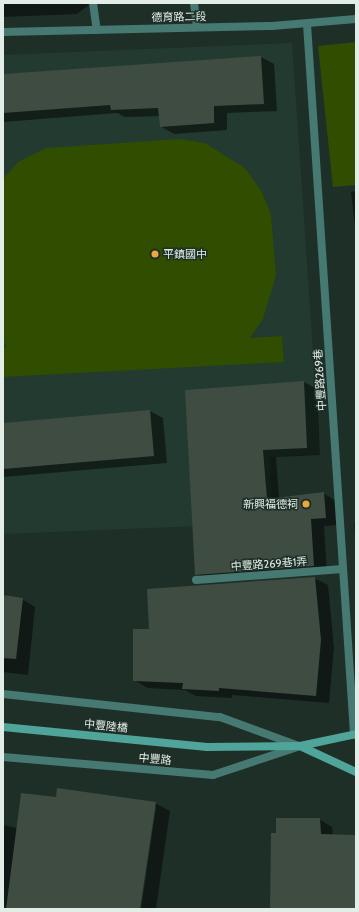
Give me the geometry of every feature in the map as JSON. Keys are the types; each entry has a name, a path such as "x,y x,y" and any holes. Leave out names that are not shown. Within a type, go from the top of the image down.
{"main road":[{"name":"中豐陸橋","path":"3,726 207,746"},
{"name":"中豐路","path":"207,746 300,746 355,734"},
{"name":"中豐路","path":"300,746 356,772"}],"street":[{"path":"92,3 97,30"},
{"path":"194,3 197,28"},
{"name":"德育路二段","path":"3,32 307,24 356,19"},
{"name":"中豐路269巷","path":"307,24 355,734"},
{"name":"中豐路269巷1弄","path":"196,580 343,569"},
{"path":"3,694 220,717 300,746"},
{"name":"中豐路","path":"3,757 213,775 300,746"}],"shaded area":[{"name":"平鎮國中","path":"292,43 320,454 270,457 272,523 3,534 3,55"}],"green space":[{"path":"356,42 356,185 333,187 318,46"},
{"path":"180,139 205,143 245,168 262,192 271,215 276,275 263,319 250,338 282,336 284,362 3,377 3,348 7,347 3,342 3,179 18,162 46,148"}],"building":[{"path":"261,56 264,104 214,106 214,123 160,127 158,108 111,110 110,105 3,113 3,74"},
{"path":"304,381 307,448 263,450 267,499 324,492 326,518 311,519 314,566 195,575 185,390"},
{"path":"150,410 154,456 3,469 3,423"},
{"path":"315,577 321,640 316,696 219,688 219,691 182,689 183,683 133,681 133,629 149,629 147,589"},
{"path":"3,595 23,598 16,659 3,658"},
{"path":"57,788 156,802 140,909 6,909 21,793 56,797"},
{"path":"276,818 320,818 321,834 356,835 356,909 270,909 271,833 276,833"}],"place":[{"name":"平鎮國中","path":"155,254"},
{"name":"新興福德祠","path":"306,504"}]}
